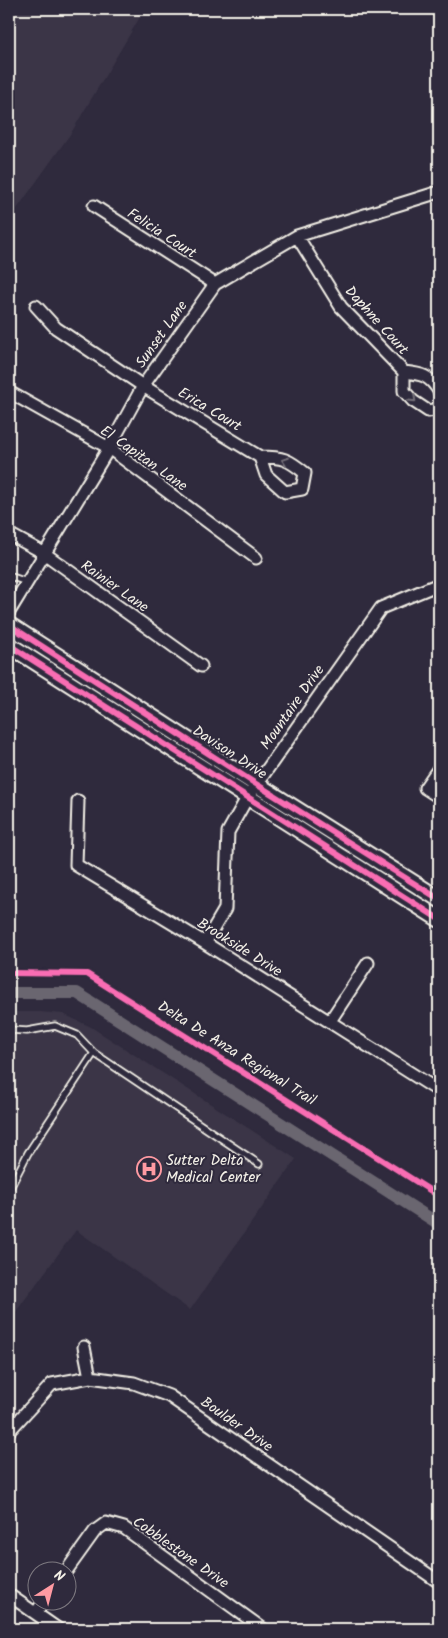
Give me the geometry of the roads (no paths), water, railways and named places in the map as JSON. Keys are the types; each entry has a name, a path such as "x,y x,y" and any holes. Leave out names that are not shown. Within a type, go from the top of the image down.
{"main road":[{"name":"Davison Drive","path":"9,625 439,899"},
{"name":"Davison Drive","path":"9,645 439,919"}],"street":[{"name":"Sunset Lane","path":"9,612 109,448 143,386 214,284 297,236 439,192"},
{"name":"Felicia Court","path":"94,206 214,284"},
{"name":"Daphne Court","path":"297,236 341,307 404,372 422,374 435,384 439,391"},
{"name":"Erica Court","path":"36,306 56,328 143,386 260,457"},
{"name":"Daphne Court","path":"404,372 404,391 413,401 428,411 439,409"},
{"name":"El Capitan Lane","path":"9,392 109,448 256,558"},
{"name":"Rainier Lane","path":"9,534 44,554 201,666"},
{"name":"Mountaire Drive","path":"205,942 225,909 228,832 256,784 381,608 438,588"},
{"path":"439,768 425,788 439,797"},
{"name":"Brookside Drive","path":"78,801 76,865 205,942 439,1091"},
{"path":"330,1021 368,963"},
{"path":"84,1347 90,1377"},
{"name":"Boulder Drive","path":"9,1431 52,1384 90,1377 134,1383 169,1396 439,1582"},
{"name":"Cobblestone Drive","path":"73,1560 95,1531 106,1523 124,1528 263,1629"},
{"path":"9,1595 58,1629"}],"lane":[{"path":"9,576 27,582"},
{"path":"9,1030 26,1031 55,1026 77,1036 94,1053 259,1164"},
{"path":"9,1190 28,1153 94,1053"}],"waterway":[{"path":"9,993 77,993 439,1224"}],"place":[{"name":"Sutter Delta Medical Center","path":"149,1169"}]}
